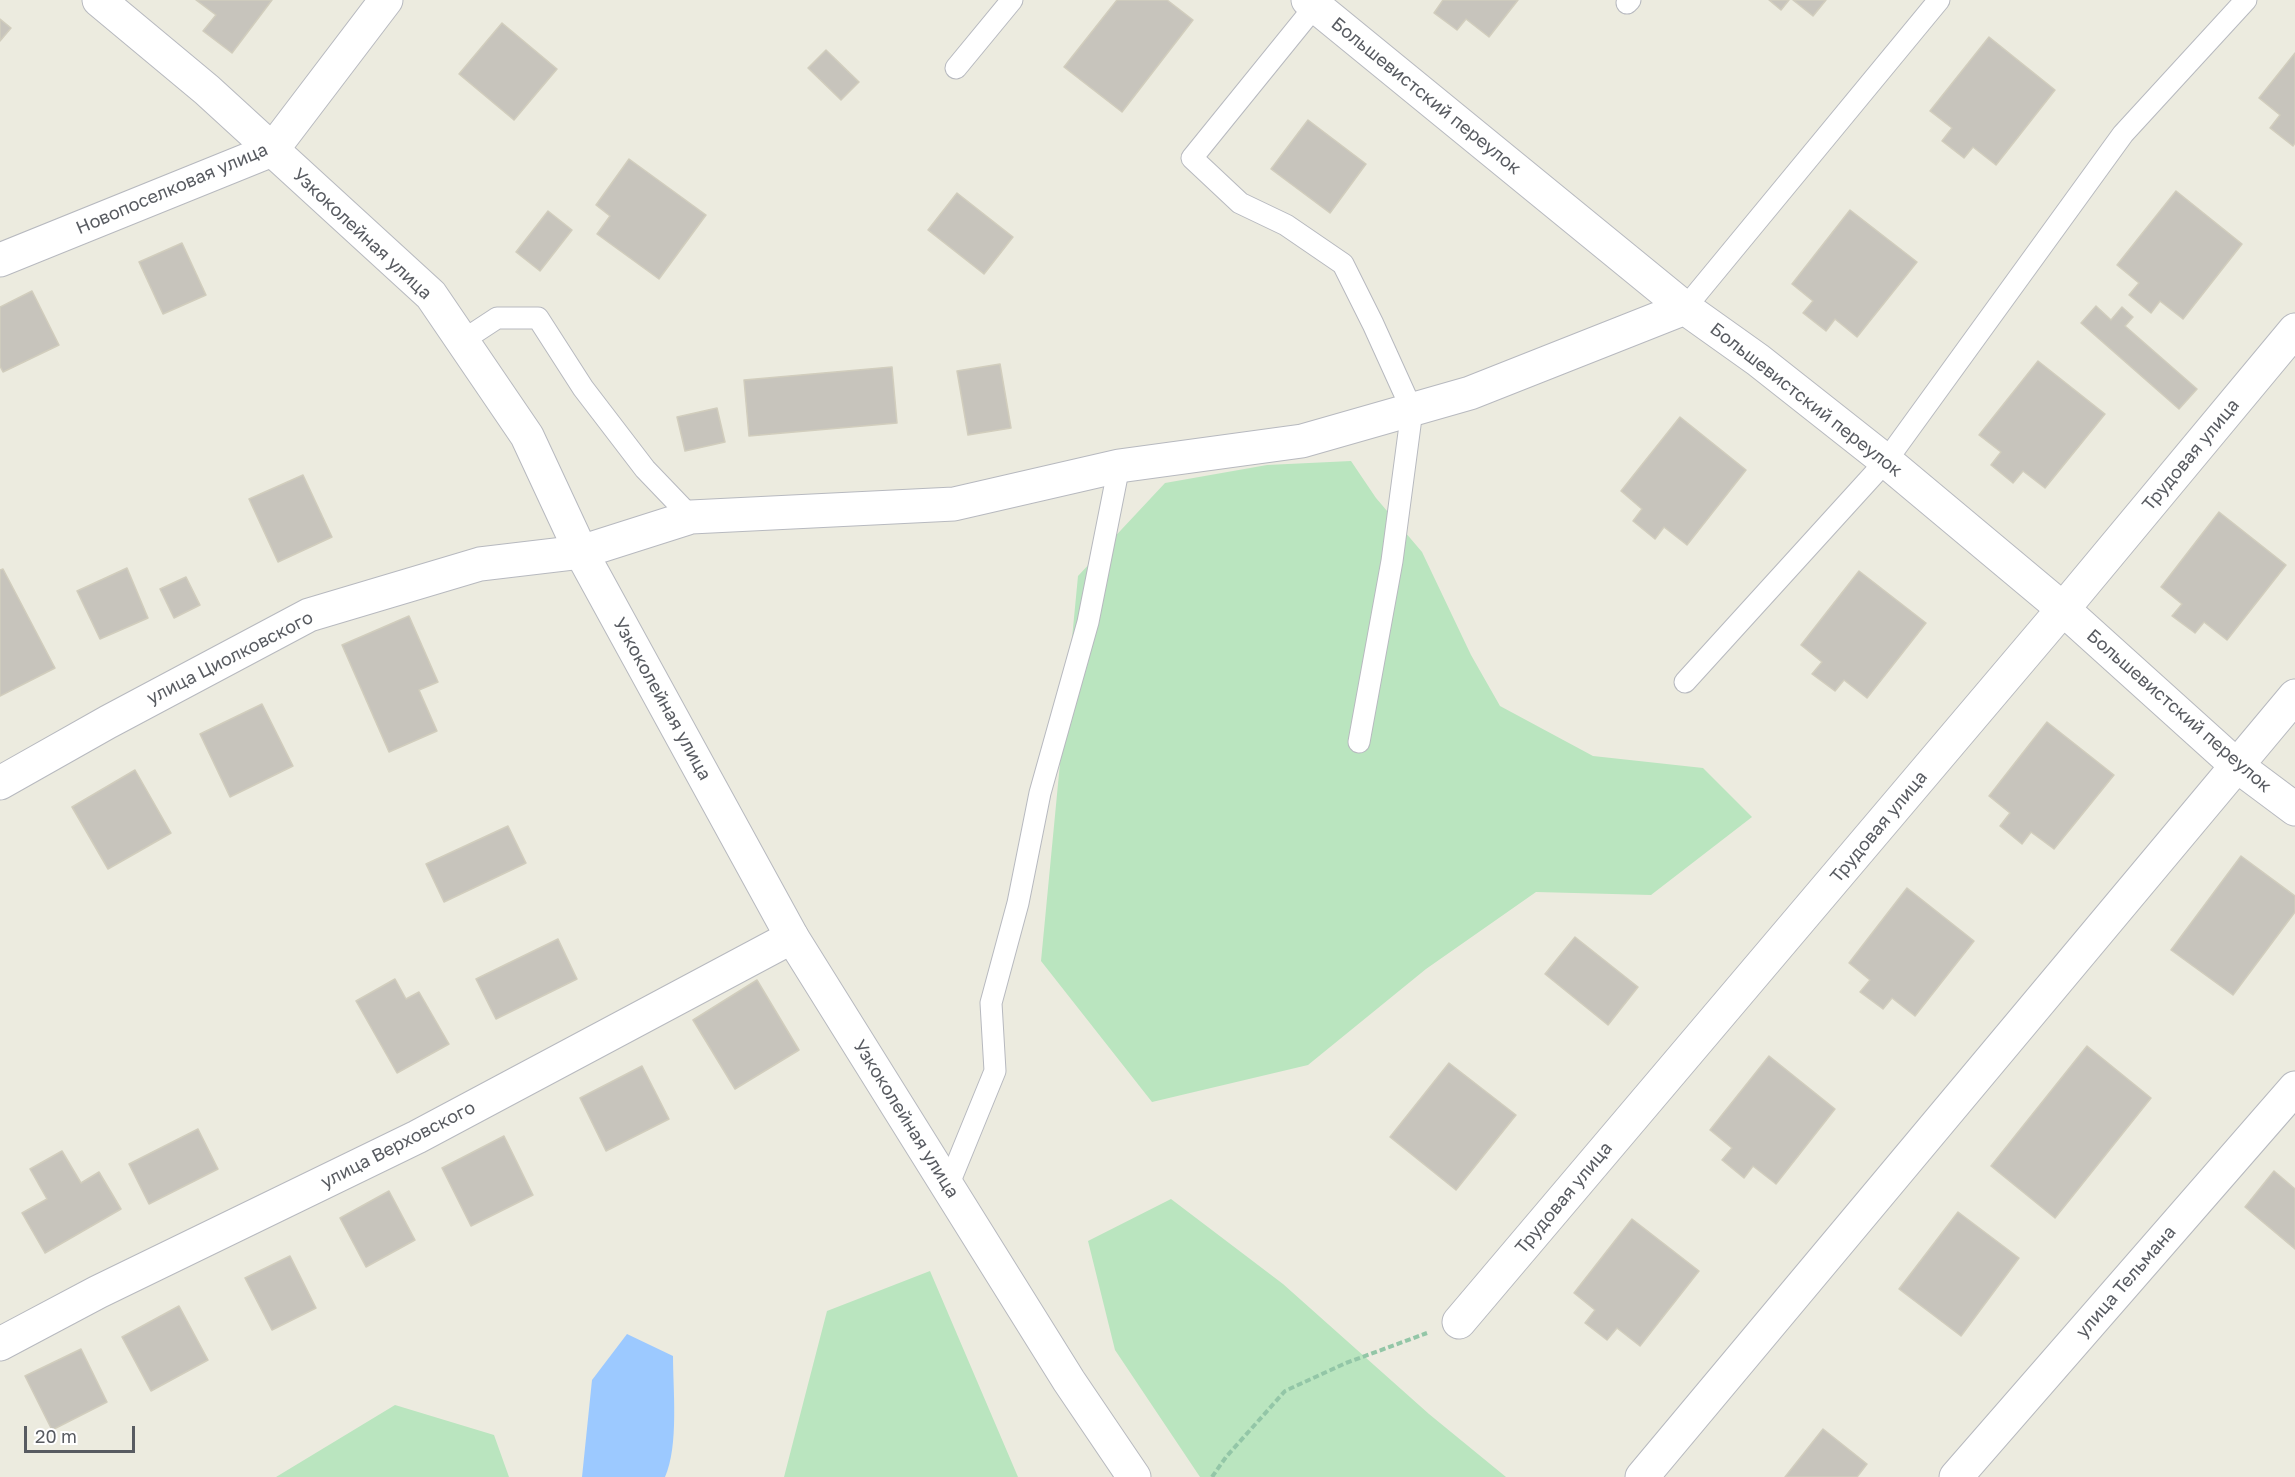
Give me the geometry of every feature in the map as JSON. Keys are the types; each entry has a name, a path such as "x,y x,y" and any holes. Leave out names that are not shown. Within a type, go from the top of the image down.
{"street":[{"name":"Узкоколейная улица","path":"99,0 207,90 431,295 527,436 581,552 792,937 1069,1381 1134,1477"},
{"name":"Новопоселковая улица","path":"0,261 272,150 386,0"},
{"name":"Большевистский переулок","path":"1314,2 1685,308 1758,360 1886,461 2063,609 2236,765 2295,809"},
{"name":"улица Циолковского","path":"0,783 108,722 309,615 480,564 581,552 691,517 954,504 1119,466 1302,441 1470,393 1685,308"},
{"name":"Трудовая улица","path":"1459,1322 2063,609 2295,330"},
{"path":"1642,1477 2295,696"},
{"name":"улица Верховского","path":"0,1344 98,1292 417,1137 792,937"},
{"name":"улица Тельмана","path":"1956,1477 2295,1088"}],"lane":[{"path":"956,68 1012,0"},
{"path":"1685,308 1939,0"},
{"path":"1685,682 1886,461 2123,134 2246,0"},
{"path":"1314,2 1192,158 1240,203 1287,225 1343,264 1412,410 1392,561 1359,742"},
{"path":"462,341 497,318 538,318 597,406 645,469 691,517"},
{"path":"948,1186 995,1071 991,1003 1018,903 1040,793 1088,622 1119,466"}],"path":[{"path":"1212,1477 1226,1457 1285,1391 1346,1363 1459,1322"}],"green space":[{"path":"1351,461 1376,498 1422,552 1471,655 1500,706 1593,756 1703,768 1752,817 1651,895 1536,892 1426,969 1308,1065 1152,1102 1041,961 1078,576 1165,483 1267,465"},
{"path":"1171,1199 1283,1284 1429,1414 1506,1477 1200,1477 1115,1350 1088,1241"},
{"path":"930,1271 1018,1477 784,1477 827,1311"},
{"path":"395,1405 494,1435 509,1477 276,1477"}],"water":[{"path":"627,1334 673,1356 674,1434 665,1477 582,1477 592,1380"}],"building":[{"path":"196,0 272,0 232,53 203,31 216,15"},
{"path":"1117,0 1167,0 1193,20 1122,112 1064,67"},
{"path":"1443,0 1518,0 1489,37 1466,19 1457,30 1434,13"},
{"path":"1769,0 1789,0 1781,10"},
{"path":"1793,0 1826,0 1813,16"},
{"path":"0,19 11,28 0,41"},
{"path":"502,23 557,69 514,120 459,74"},
{"path":"1989,37 2055,90 1996,165 1973,147 1964,158 1942,141 1952,128 1930,111"},
{"path":"826,50 859,82 841,100 808,68"},
{"path":"2295,53 2295,143 2293,146 2270,128 2280,115 2259,98"},
{"path":"1308,120 1366,164 1330,213 1271,169"},
{"path":"629,159 706,215 659,279 597,234 610,216 596,205"},
{"path":"2176,191 2242,244 2183,319 2160,301 2151,313 2129,295 2139,283 2117,265"},
{"path":"957,193 1013,237 984,274 928,230"},
{"path":"1850,210 1917,262 1857,337 1835,319 1826,331 1803,313 1813,301 1792,284"},
{"path":"548,211 572,230 540,271 516,252"},
{"path":"182,243 206,295 163,314 139,262"},
{"path":"32,291 59,345 3,372 0,366 0,307"},
{"path":"2096,306 2111,320 2122,307 2133,317 2125,326 2197,389 2179,409 2081,323"},
{"path":"2038,361 2105,414 2045,488 2023,471 2013,483 1991,465 2001,452 1979,435"},
{"path":"1000,364 1011,428 968,435 957,371"},
{"path":"892,367 897,423 749,436 744,380"},
{"path":"717,408 725,442 685,451 677,417"},
{"path":"1680,417 1746,470 1687,545 1664,527 1655,539 1633,521 1642,509 1621,491"},
{"path":"303,475 332,537 278,562 249,499"},
{"path":"2219,512 2286,565 2227,640 2204,622 2195,633 2172,616 2182,604 2161,587"},
{"path":"127,568 148,618 100,639 77,591"},
{"path":"3,569 55,668 0,696 0,570"},
{"path":"1859,571 1926,623 1867,698 1844,680 1835,691 1812,674 1822,662 1801,645"},
{"path":"186,577 200,605 174,618 160,589"},
{"path":"409,616 438,682 419,690 437,731 389,752 342,645"},
{"path":"262,704 293,766 230,797 200,734"},
{"path":"2047,722 2114,775 2054,849 2031,832 2022,844 2000,826 2010,813 1989,796"},
{"path":"135,770 171,833 108,869 72,807"},
{"path":"508,826 526,863 444,902 426,864"},
{"path":"2241,856 2295,896 2295,912 2233,995 2171,950"},
{"path":"1907,888 1974,941 1915,1016 1892,998 1883,1009 1860,992 1870,980 1849,963"},
{"path":"1575,937 1638,987 1608,1025 1545,974"},
{"path":"558,939 577,979 496,1019 476,979"},
{"path":"395,979 406,999 419,992 449,1044 397,1073 356,1001"},
{"path":"757,980 799,1050 735,1089 693,1020"},
{"path":"2087,1046 2151,1098 2055,1218 1991,1166"},
{"path":"1769,1056 1835,1109 1776,1184 1753,1166 1744,1178 1722,1160 1732,1148 1710,1130"},
{"path":"1449,1063 1516,1115 1456,1190 1390,1137"},
{"path":"642,1066 669,1119 606,1151 580,1098"},
{"path":"198,1129 218,1169 149,1204 129,1164"},
{"path":"504,1136 533,1195 471,1226 442,1168"},
{"path":"62,1151 81,1183 99,1172 121,1209 45,1253 22,1213 47,1199 30,1169"},
{"path":"2274,1171 2295,1189 2295,1249 2245,1207"},
{"path":"389,1191 415,1240 366,1267 340,1218"},
{"path":"1958,1212 2019,1258 1961,1336 1899,1289"},
{"path":"1632,1219 1699,1271 1640,1346 1617,1328 1607,1340 1585,1323 1595,1310 1574,1293"},
{"path":"290,1256 316,1308 272,1330 245,1278"},
{"path":"179,1306 208,1360 151,1391 122,1337"},
{"path":"81,1349 107,1402 52,1430 25,1376"},
{"path":"1823,1429 1867,1464 1857,1477 1785,1477"}]}
